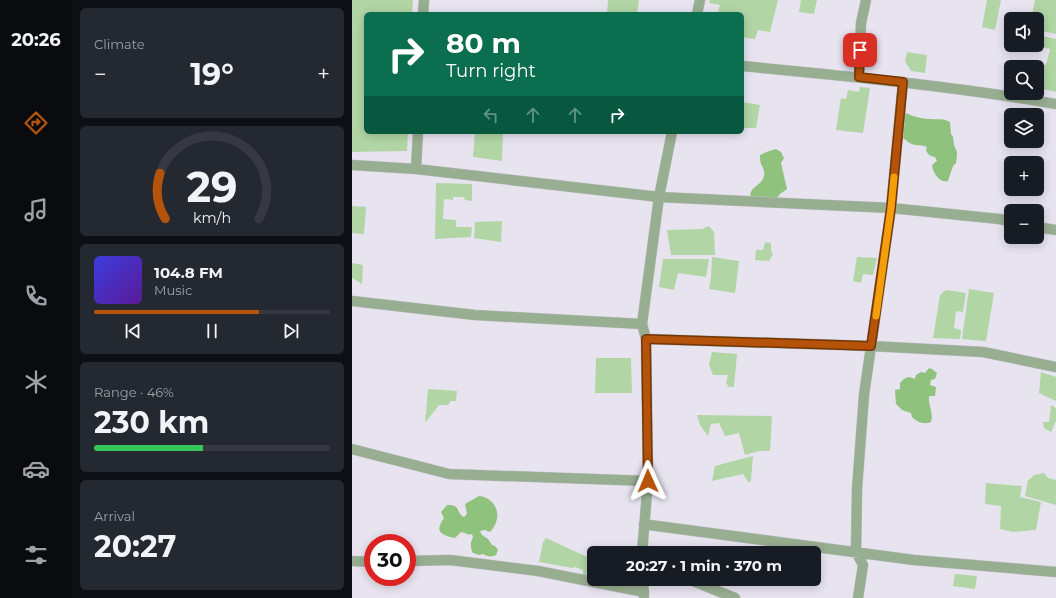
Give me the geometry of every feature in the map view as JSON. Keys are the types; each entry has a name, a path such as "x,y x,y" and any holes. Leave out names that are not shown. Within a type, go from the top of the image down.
{"street":[{"path":"423,12 424,0"},
{"path":"697,12 700,0"},
{"path":"859,77 861,23 866,0"},
{"path":"744,66 903,82 1056,104"},
{"path":"858,598 863,565 856,552 857,489 864,395 891,208 903,82"},
{"path":"416,168 418,134"},
{"path":"642,546 648,481 646,339 642,324 659,197 672,134"},
{"path":"352,165 416,168 659,197 891,208 1004,220"},
{"path":"1044,228 1056,230"},
{"path":"352,301 475,315 642,324"},
{"path":"646,339 871,346 983,352 1056,367"},
{"path":"352,449 449,474 648,481"},
{"path":"644,524 914,560 1056,572"},
{"path":"416,562 450,560 538,571 644,595"},
{"path":"352,561 364,562"},
{"path":"705,586 735,598"}],"green space":[{"path":"352,0 413,0 412,12 364,12 364,134 408,134 407,151 352,152"},
{"path":"608,0 639,0 637,12 607,12"},
{"path":"710,0 778,0 770,32 758,30 755,39 744,37 744,12 722,12 718,11 720,5 709,3"},
{"path":"801,0 817,0 814,14 799,12"},
{"path":"987,0 1001,0 995,30 982,27"},
{"path":"1035,0 1056,0 1056,34 1044,31 1044,12 1032,12"},
{"path":"1044,36 1056,39 1056,92 1044,89 1044,65 1046,65 1050,49 1044,48"},
{"path":"907,52 927,55 925,73 911,71 905,61"},
{"path":"860,87 870,88 863,133 836,130 841,98 846,99 848,90 859,92"},
{"path":"744,102 760,105 756,128 744,128"},
{"path":"906,113 912,116 950,122 951,134 957,155 956,163 953,166 948,181 942,181 934,172 932,166 937,161 935,157 930,156 926,150 927,147 909,143 903,138 904,129 902,123"},
{"path":"475,134 503,134 502,161 473,157"},
{"path":"776,149 781,152 784,158 781,163 787,189 780,194 776,200 751,199 751,192 761,182 764,176 760,155"},
{"path":"436,183 472,184 472,201 465,200 464,197 453,197 453,200 444,199 443,219 456,220 456,227 472,227 471,237 435,239"},
{"path":"352,206 366,207 364,234 352,233"},
{"path":"502,221 501,242 474,238 475,222"},
{"path":"709,226 714,232 715,255 671,255 667,230 702,229"},
{"path":"765,242 771,243 771,250 773,254 769,261 755,260 756,250 763,250"},
{"path":"712,257 739,261 735,293 709,289"},
{"path":"857,257 877,258 873,275 863,274 861,283 853,281"},
{"path":"663,259 709,259 706,277 678,273 674,290 659,287"},
{"path":"352,263 363,265 362,284 352,278"},
{"path":"969,289 994,293 986,341 962,339"},
{"path":"946,290 966,293 963,312 956,311 954,328 961,330 960,339 933,338 940,295"},
{"path":"712,352 737,354 734,387 729,387 726,383 728,375 713,375 709,365"},
{"path":"596,358 631,358 632,393 595,393"},
{"path":"929,368 937,373 935,379 931,380 930,385 936,387 935,396 929,396 932,416 931,422 923,423 916,420 912,417 911,413 902,410 896,404 895,390 900,389 900,383 905,378 908,377 915,379 916,375 921,372 925,373"},
{"path":"1041,372 1056,377 1056,401 1039,393"},
{"path":"428,389 457,391 456,401 451,401 448,405 439,405 425,423"},
{"path":"1051,405 1056,408 1056,421 1051,432 1044,428 1043,422 1049,422"},
{"path":"697,415 772,416 770,451 759,451 745,455 739,433 725,436 719,423 711,424 708,436 700,425"},
{"path":"753,456 751,480 749,483 743,474 712,481 715,466"},
{"path":"1044,473 1048,478 1056,480 1056,505 1025,496 1028,480 1034,475"},
{"path":"986,483 1022,486 1020,497 1041,502 1036,530 1013,532 1000,529 1001,506 985,504"},
{"path":"479,496 491,501 496,510 497,515 494,527 490,532 485,530 480,531 482,535 498,550 496,555 493,556 473,553 471,549 472,534 469,535 461,532 455,538 446,536 439,530 444,518 441,512 447,505 456,507 464,517 467,514 465,504"},
{"path":"546,538 587,557 587,576 583,575 583,570 575,567 572,568 539,562 543,542"},
{"path":"955,574 977,576 975,589 953,586"}],"slow traffic":[{"path":"876,316 894,177"}],"route":[{"path":"648,481 646,339 871,346 891,208 903,82 859,77 860,50"}]}
